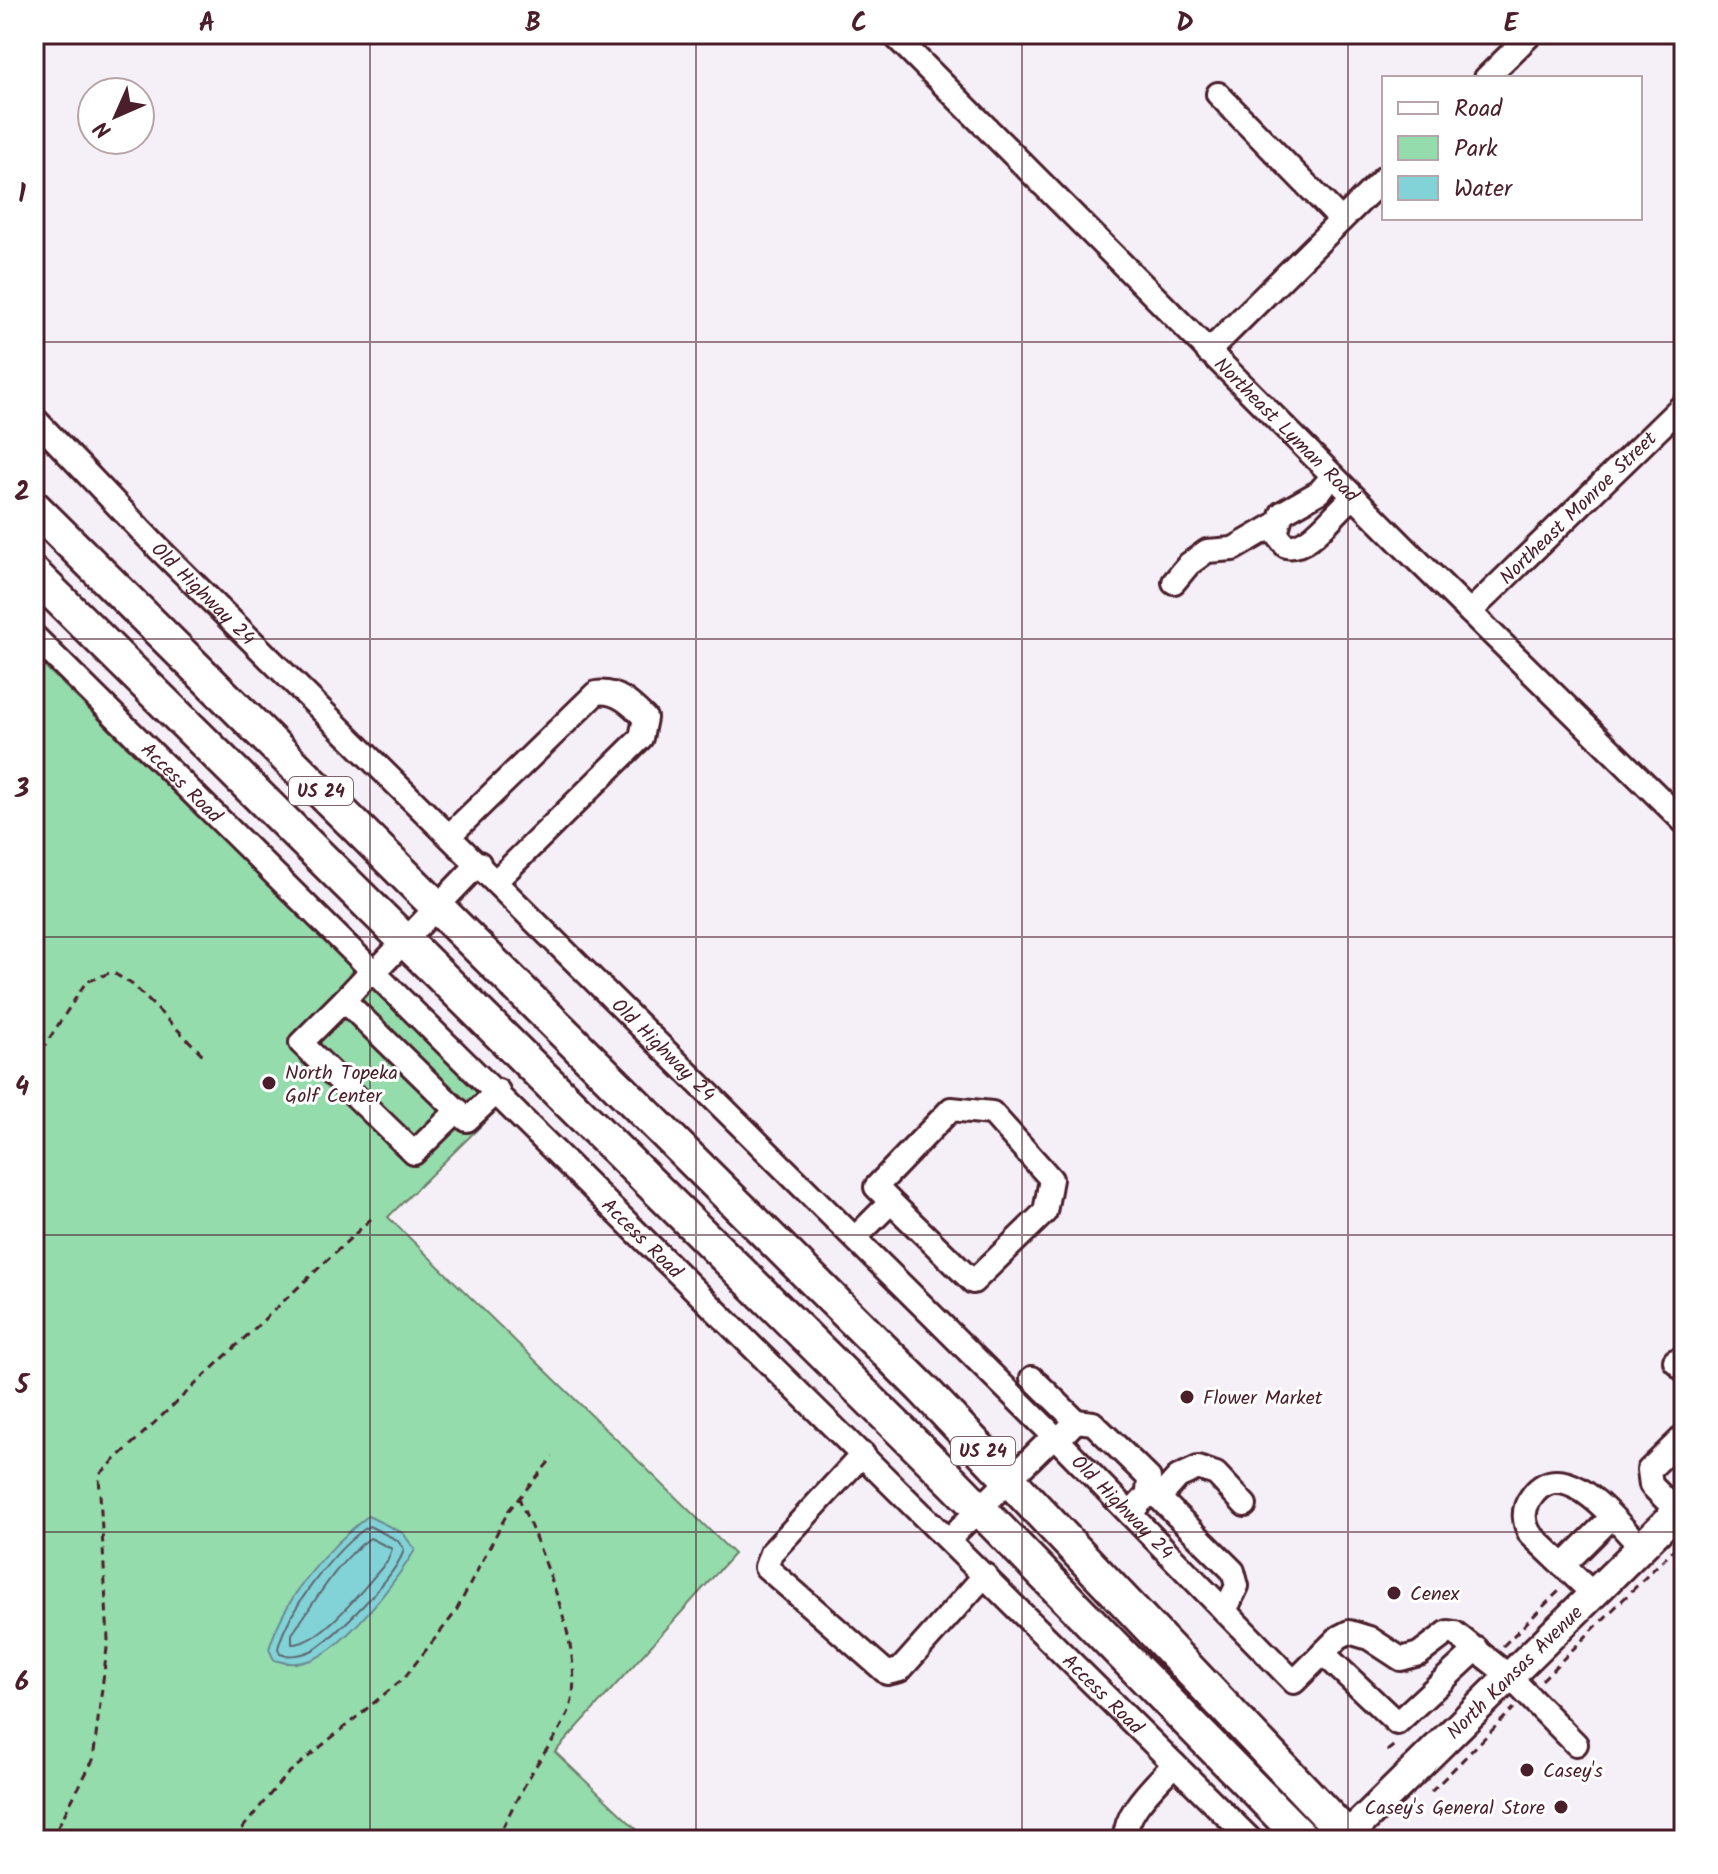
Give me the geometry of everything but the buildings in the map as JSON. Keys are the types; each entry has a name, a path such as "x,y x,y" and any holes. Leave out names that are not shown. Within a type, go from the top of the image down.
{"highway":[{"name":"US 24","path":"34,507 1010,1478 1347,1839"},
{"name":"US 24","path":"34,574 979,1509 1304,1840"}],"main road":[{"name":"North Kansas Avenue","path":"1347,1839 1500,1670 1577,1578 1641,1547 1677,1514"}],"street":[{"name":"Northeast Lyman Road","path":"893,34 1208,352 1684,822"},
{"path":"1488,76 1531,34"},
{"path":"1218,94 1341,220"},
{"path":"1208,352 1382,180"},
{"name":"Northeast Monroe Street","path":"1470,612 1684,404"},
{"name":"Old Highway 24","path":"34,418 158,548 1035,1417 1294,1682 1323,1653"},
{"path":"1333,476 1319,492 1282,513 1276,524 1276,533 1286,546 1303,544 1337,509 1354,497"},
{"path":"1174,582 1189,564 1207,551 1233,549 1276,524"},
{"name":"Access Road","path":"34,636 373,972 498,1091 1251,1840"},
{"path":"450,835 596,693 608,692 629,702 645,718 641,738 496,881"},
{"path":"458,1110 414,1153 301,1043 479,863"},
{"path":"344,1000 467,1120 498,1091"},
{"path":"951,1109 992,1113 1051,1179 1045,1212 973,1282 891,1202 876,1187 951,1109"},
{"path":"855,1238 891,1202"},
{"path":"1032,1378 1076,1421 1093,1423 1149,1478 1153,1496 1233,1571 1237,1586 1225,1611"},
{"path":"1035,1417 1052,1398"},
{"path":"949,1539 1010,1478 1076,1421"},
{"path":"1677,1514 1651,1485 1649,1470 1684,1436"},
{"path":"863,1454 771,1553 766,1567 887,1673 900,1670 985,1575"},
{"path":"1130,1514 1178,1477 1198,1468 1216,1474 1245,1505"},
{"path":"1611,1518 1577,1578 1525,1525 1528,1501 1543,1482 1554,1480 1577,1487 1611,1518 1641,1547"},
{"path":"1500,1670 1397,1723 1323,1653 1349,1632 1369,1638 1401,1659 1419,1654 1448,1632 1500,1670 1576,1744"},
{"path":"1125,1840 1125,1829 1138,1805 1174,1764"}],"path":[{"path":"34,1062 86,982 112,972 133,985 203,1055"},
{"path":"51,1840 93,1760 108,1640 99,1475 373,1217"},
{"path":"233,1840 285,1776 404,1678 455,1613 509,1510 553,1457"},
{"path":"1500,1670 1677,1514 1684,1468"},
{"path":"497,1840 514,1801 567,1714 574,1693 568,1639 553,1583 519,1498"},
{"path":"1431,1792 1500,1670 1577,1578"},
{"path":"1387,1751 1399,1741"}],"green space":[{"name":"North Topeka Golf Center","path":"34,656 498,1109 388,1217 734,1554 555,1752 648,1840 34,1840"}],"water":[{"path":"368,1516 403,1533 415,1550 369,1612 339,1642 301,1663 274,1660 269,1649 296,1593 337,1543"}],"place":[{"name":"North Topeka Golf Center","path":"269,1083"},
{"name":"Flower Market","path":"1187,1397"},
{"name":"Cenex","path":"1394,1593"},
{"name":"Casey's","path":"1527,1770"},
{"name":"Casey's General Store","path":"1561,1807"}]}
